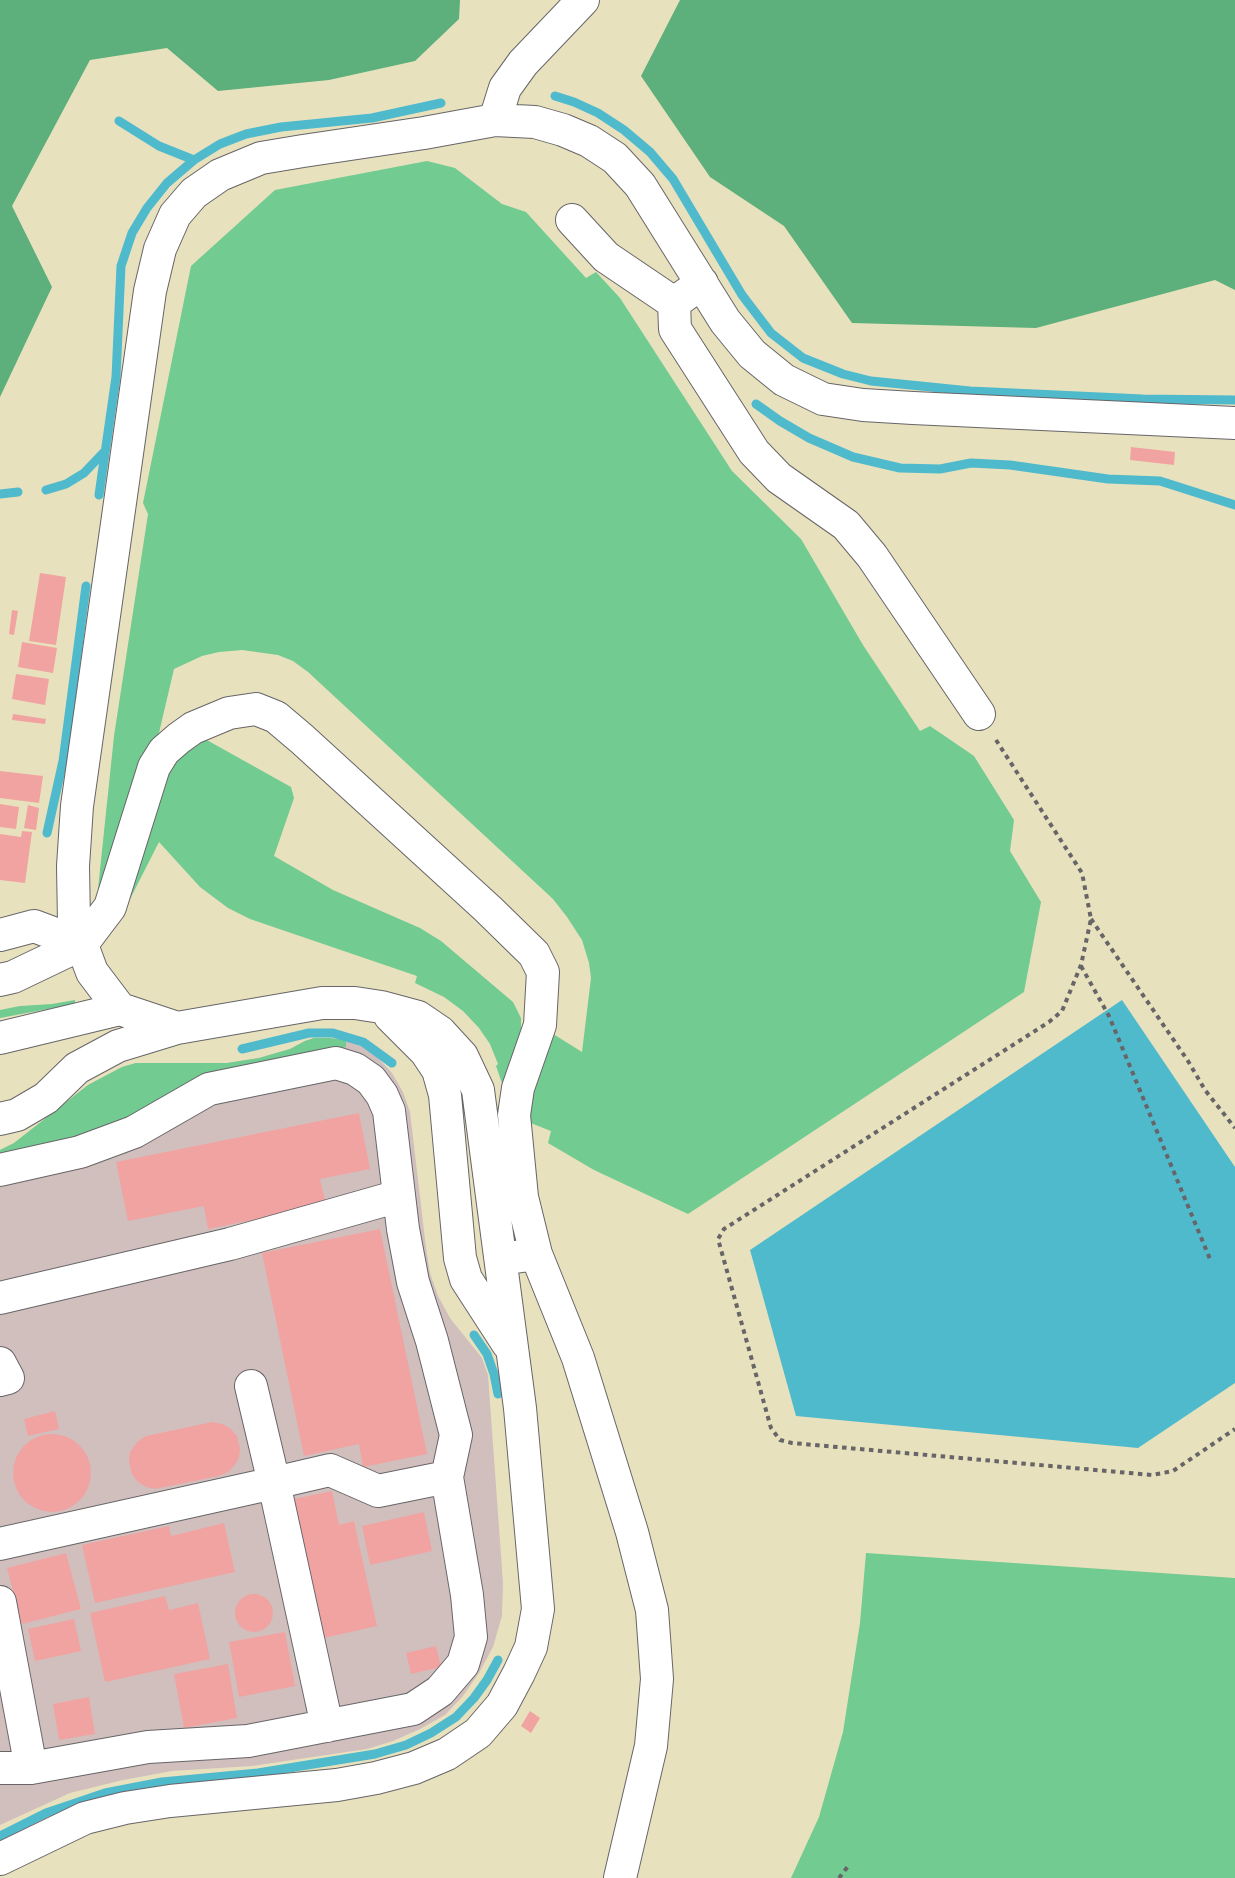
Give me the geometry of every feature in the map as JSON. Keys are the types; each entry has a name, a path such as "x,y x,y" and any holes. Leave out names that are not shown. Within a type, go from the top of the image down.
{"street":[{"path":"495,120 505,88 523,63 584,0"},
{"path":"120,1009 92,972 74,923 73,866 77,806 150,291 160,249 175,215 194,193 220,175 261,158 495,120 535,122 589,141 615,158 640,185 725,321 752,354 784,380 824,399 863,405 913,408 1235,423"},
{"path":"572,220 606,257 674,303"},
{"path":"674,303 702,283"},
{"path":"674,303 675,329 754,452 779,478 846,525 872,556 979,714"},
{"path":"0,980 13,977 82,944 110,907 154,767 164,751 193,728 229,713 258,728 281,747 523,970 542,1007 540,1025 518,1088 514,1115 522,1197 536,1254 578,1358 632,1532 652,1610 657,1679 651,1746 620,1878"},
{"path":"0,935 34,926 82,944"},
{"path":"0,1119 17,1115 46,1098 77,1068 118,1046 177,1028 322,1003 355,1003 418,1017 440,1032 462,1056 478,1090 520,1408 538,1609 531,1647 502,1705 478,1732 447,1754 405,1771 337,1785 170,1801 125,1808 85,1818 0,1859"},
{"path":"381,1007 426,1052 438,1070 445,1095 460,1258 466,1279 512,1350"},
{"path":"0,1038 120,1009 177,1028"},
{"path":"0,1170 80,1152 134,1132 209,1089 336,1063 355,1069 371,1080 382,1095 389,1111 403,1229 413,1282 432,1341 456,1435 447,1477 467,1595 471,1637 463,1664 440,1691 413,1709 248,1741 148,1747 31,1768 0,1768"},
{"path":"0,1098 63,1081"},
{"path":"0,1298 230,1244 399,1196"},
{"path":"501,1258 536,1254"},
{"path":"251,1386 327,1726"},
{"path":"0,1544 330,1470 378,1491 447,1477"},
{"path":"0,1602 31,1768"}],"path":[{"path":"979,714 1082,873 1091,919 1188,1061 1205,1090 1235,1128"},
{"path":"1091,919 1081,965 1062,1011 1049,1022 724,1229 718,1239 771,1428 780,1440 792,1443 1152,1475 1173,1471 1235,1429"},
{"path":"1081,965 1109,1016 1210,1259"},
{"path":"838,1878 849,1865"}],"shaded area":[{"path":"314,1038 346,1040 361,1046 378,1058 392,1073 403,1092 410,1112 430,1273 438,1296 450,1318 482,1358 488,1375 503,1583 502,1616 493,1647 463,1696 445,1715 393,1741 367,1749 252,1766 172,1771 123,1780 70,1793 0,1825 0,1150 14,1143 88,1085 122,1067 136,1063 227,1063 259,1058 290,1049"}],"green space":[{"path":"0,0 460,0 459,19 415,61 329,80 218,91 167,48 90,60 12,206 52,287 0,397"},
{"path":"680,0 1235,0 1235,290 1215,280 1036,328 852,323 784,226 710,177 641,76"},
{"path":"427,161 455,168 502,204 526,212 586,278 596,272 620,298 732,471 801,539 863,645 920,731 930,726 974,756 1014,820 1010,851 1041,902 1024,992 688,1214 594,1170 548,1143 551,1131 523,1120 550,1032 582,1052 591,978 582,940 553,899 308,672 293,661 278,655 242,650 202,656 174,669 158,737 100,890 98,889 114,736 148,514 143,503 191,266 275,190"},
{"path":"205,739 291,787 294,798 274,856 333,890 420,928 441,941 513,1002 521,1018 521,1034 503,1086 490,1044 479,1028 463,1011 444,997 415,983 417,976 250,919 228,908 200,887 159,842 125,909 169,763"},
{"path":"75,1000 75,1004 0,1018 0,1010"},
{"path":"314,1038 346,1040 346,1047 304,1058 108,1130 0,1158 0,1150 14,1143 88,1085 122,1067 136,1063 227,1063 259,1058 290,1049"},
{"path":"866,1553 1235,1578 1235,1878 791,1878 819,1817 843,1732 860,1623"}],"water":[{"path":"1122,1000 1235,1167 1235,1383 1138,1448 796,1416 750,1250"}],"building":[{"path":"1131,447 1175,452 1174,465 1130,460"},
{"path":"40,573 66,577 56,645 29,641"},
{"path":"12,610 18,611 14,635 9,634"},
{"path":"22,642 57,648 53,673 18,667"},
{"path":"16,674 49,679 45,705 12,699"},
{"path":"13,714 46,719 45,724 12,720"},
{"path":"0,771 43,776 39,803 0,798"},
{"path":"0,804 19,807 16,829 0,827"},
{"path":"28,805 39,808 36,830 24,828"},
{"path":"22,831 32,832 25,883 0,880 0,834 21,837"},
{"path":"359,1113 370,1169 320,1179 326,1205 208,1229 204,1206 128,1221 116,1162"},
{"path":"380,1229 427,1454 363,1467 359,1444 304,1456 262,1253"},
{"path":"55,1411 59,1429 28,1436 24,1419"},
{"path":"212,1422 230,1428 237,1436 240,1448 239,1458 228,1472 219,1476 155,1489 138,1482 132,1474 129,1462 130,1452 137,1442 146,1436"},
{"path":"52,1434 67,1437 79,1446 88,1458 91,1473 88,1488 79,1500 67,1509 52,1512 37,1509 25,1500 16,1488 13,1473 16,1458 25,1446 37,1437"},
{"path":"332,1491 339,1525 354,1521 377,1626 324,1638 294,1499"},
{"path":"424,1512 432,1551 370,1565 362,1526"},
{"path":"224,1523 235,1572 95,1603 82,1545 169,1526 171,1536"},
{"path":"66,1553 81,1609 22,1624 7,1568"},
{"path":"254,1594 267,1600 273,1613 267,1626 254,1632 241,1626 235,1613 241,1600"},
{"path":"165,1596 169,1610 198,1603 210,1659 105,1682 90,1613"},
{"path":"74,1619 81,1651 35,1661 28,1629"},
{"path":"285,1632 295,1686 239,1697 229,1642"},
{"path":"436,1646 441,1667 411,1674 406,1653"},
{"path":"228,1664 237,1718 184,1728 174,1674"},
{"path":"89,1697 95,1734 59,1740 53,1704"},
{"path":"530,1711 540,1718 531,1733 521,1726"}],"waterway":[{"path":"555,96 598,113 624,130 650,152 673,179 742,295 771,333 803,358 843,374 871,381 970,391 1143,399 1235,400"},
{"path":"99,495 116,377 121,266 132,233 147,208 167,183 194,160 220,144 246,134 281,127 372,118 441,103"},
{"path":"119,121 159,146 194,160"},
{"path":"756,404 809,438 853,457 900,468 940,469 971,463 1010,465 1108,479 1160,481 1235,505"},
{"path":"46,490 66,484 84,473 105,451"},
{"path":"0,494 18,492"},
{"path":"47,833 63,761 86,586"},
{"path":"242,1049 309,1033 333,1033 363,1042 392,1063"},
{"path":"474,1335 487,1354 498,1394"},
{"path":"0,1836 46,1813 105,1793 162,1782 258,1773 375,1754 406,1745 456,1717 474,1698 498,1660"}]}
